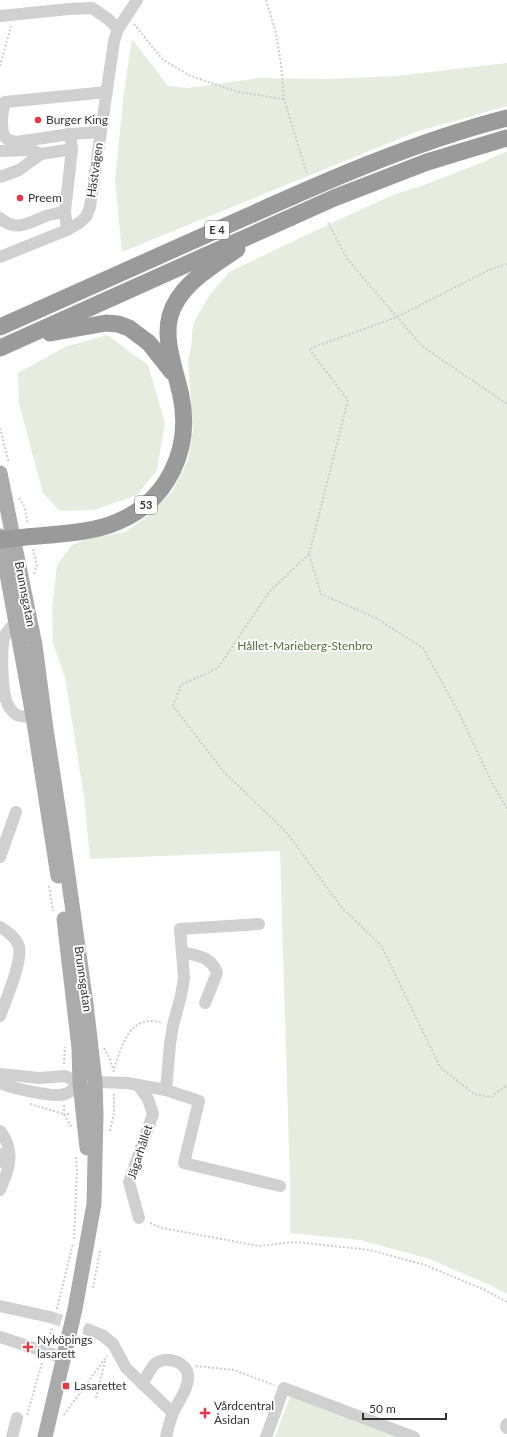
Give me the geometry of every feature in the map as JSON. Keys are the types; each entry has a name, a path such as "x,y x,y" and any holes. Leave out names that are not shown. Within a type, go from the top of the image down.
{"highway":[{"name":"E 4","path":"0,328 302,192 389,156 507,118"},
{"name":"E 4","path":"0,348 266,228 394,174 426,162 507,138"},
{"path":"176,378 168,327 170,315 178,298 192,282 266,228"},
{"name":"53","path":"5,538 85,531 128,517 148,503 166,484 173,471 182,446 184,414 176,378 166,363 149,343 129,328 118,324 106,323 26,337"}],"main road":[{"name":"Brunnsgatan","path":"0,473 5,538 15,623 39,715 83,980 94,1204 75,1309 45,1437"},
{"name":"Brunnsgatan","path":"5,538 35,645 39,715"}],"street":[{"name":"Hästvägen","path":"0,257 67,230 86,217 90,207 114,40 118,29 137,0"},
{"path":"0,16 74,8 92,8 108,19 118,29"},
{"path":"101,132 70,134 17,142 6,137 3,130 2,113 5,102 107,92"},
{"path":"67,230 65,211 72,149 70,134"},
{"path":"0,177 19,170 41,154 72,149"},
{"path":"0,151 32,150 41,154"},
{"path":"0,218 11,225 24,226 46,216 65,211"},
{"name":"Brunnsgatan","path":"15,623 8,630 2,648 6,700 11,709 17,715 39,715"},
{"path":"0,857 16,812"},
{"path":"166,1090 173,1025 184,978 180,929 259,924"},
{"path":"0,927 11,934 19,946 19,964 0,1016"},
{"path":"182,952 208,960 214,965 217,973 205,1003"},
{"path":"0,1074 39,1078 65,1076 88,1083 128,1083 166,1090 199,1101 184,1163 280,1186"},
{"path":"0,1083 9,1087 49,1094 65,1094 88,1083"},
{"name":"Jägarhållet","path":"138,1085 148,1099 152,1114 129,1182 139,1218"},
{"path":"0,1130 4,1135 9,1149 10,1164 0,1190"},
{"path":"0,1154 0,1162"},
{"path":"0,1306 53,1318"},
{"path":"89,1330 102,1335 113,1344 126,1368 173,1413"},
{"path":"0,1337 64,1358"},
{"path":"142,1384 155,1364 165,1359 176,1361 184,1366 188,1377 184,1394 173,1413 166,1437"},
{"path":"266,1437 284,1388 414,1437"},
{"path":"12,1437 21,1420"},
{"path":"507,1424 507,1428"}],"path":[{"path":"266,0 276,33 281,64 284,99 307,174"},
{"path":"0,66 14,14"},
{"path":"127,15 163,60 191,76 238,92 284,99"},
{"path":"328,223 348,260 422,346 507,404"},
{"path":"507,264 489,270 397,317 309,349 348,400 309,554 321,594 376,618 423,648 460,715 492,783 507,809"},
{"path":"309,554 269,592 218,668 181,685 172,706 224,772 287,833 342,908 381,945 440,1067 474,1094 491,1097 507,1085"},
{"path":"114,1069 125,1039 132,1029 143,1021 153,1020 173,1025"},
{"path":"30,1104 64,1114 75,1134"},
{"path":"21,1420 45,1352 74,1239 77,1171 76,1149"},
{"path":"139,1218 162,1228 259,1246 295,1242 370,1250 425,1265 484,1290 507,1302"},
{"path":"96,1398 106,1360 113,1344"},
{"path":"64,1415 106,1360"},
{"path":"184,1366 202,1366 234,1370 284,1388"}],"green space":[{"path":"132,39 168,86 188,88 259,78 327,79 396,76 507,63 507,106 416,132 122,252 115,181 124,92"},
{"name":"Hållet-Marieberg-Stenbro","path":"507,151 507,1294 490,1285 429,1259 360,1240 290,1233 290,1182 280,851 90,859 84,797 65,677 53,643 52,607 57,565 72,545 90,538 125,532 149,515 173,490 188,460 193,430 188,361 191,348 193,324 209,296 229,272 395,194 424,185 481,163"},
{"path":"107,335 148,365 165,423 157,470 137,495 95,510 60,511 43,493 19,404 18,373 65,347"},
{"path":"291,1394 405,1437 275,1437"}],"tunnel":[{"path":"50,1317 89,1330"}],"place":[{"name":"Burger King","path":"38,120"},
{"name":"Preem","path":"20,198"},
{"name":"Nyköpings lasarett","path":"28,1347"},
{"name":"Lasarettet","path":"66,1386"},
{"name":"Vårdcentral Åsidan","path":"205,1413"}]}
